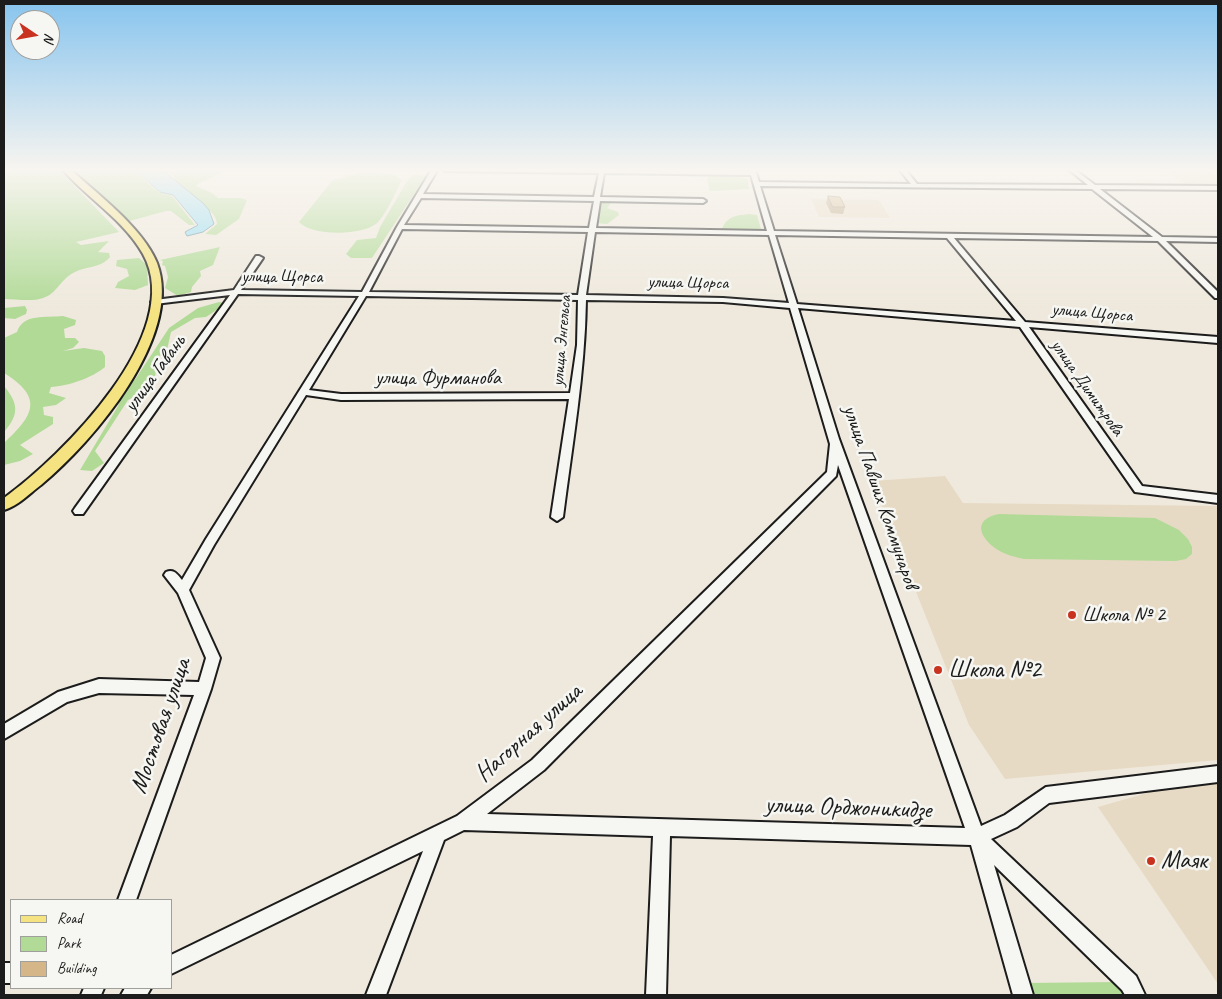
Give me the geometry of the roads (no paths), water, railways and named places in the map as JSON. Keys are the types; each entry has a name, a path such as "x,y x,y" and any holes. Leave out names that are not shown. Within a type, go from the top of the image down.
{"main road":[{"path":"4,504 49,470 89,429 111,399 148,333 154,315 155,302 152,264 142,245 113,216"}],"street":[{"path":"183,590 210,542 364,293 407,216"},
{"name":"улица Энгельса","path":"557,517 574,396 580,345 582,296 594,216"},
{"name":"улица Павших Коммунаров","path":"766,216 834,439 977,837 1023,995"},
{"path":"1130,216 1161,240 1218,296"},
{"path":"400,227 1218,240"},
{"name":"улица Димитрова","path":"950,237 1022,324 1139,490 1218,499"},
{"name":"улица Гавань","path":"79,511 259,258"},
{"name":"улица Щорса","path":"155,302 236,292 582,296 792,304 1218,340"},
{"name":"улица Фурманова","path":"304,392 341,397 574,396"},
{"name":"Нагорная улица","path":"172,965 463,822 538,765 832,473 834,439"},
{"name":"Мостовая улица","path":"127,899 204,690 213,658 183,590 170,575"},
{"path":"4,732 63,697 98,686 204,690"},
{"name":"улица Орджоникидзе","path":"463,822 977,837 1011,821 1046,795 1218,774"},
{"path":"656,995 662,827"},
{"path":"376,995 438,833"},
{"name":"улица Павших Коммунаров","path":"977,837 1129,983 1135,995"}],"water":[{"path":"190,216 211,216 214,224 203,232 187,236 185,232 198,225"}],"place":[{"name":"Школа № 2","path":"1072,615"},
{"name":"Школа №2","path":"938,670"},
{"name":"Маяк","path":"1151,861"}]}
